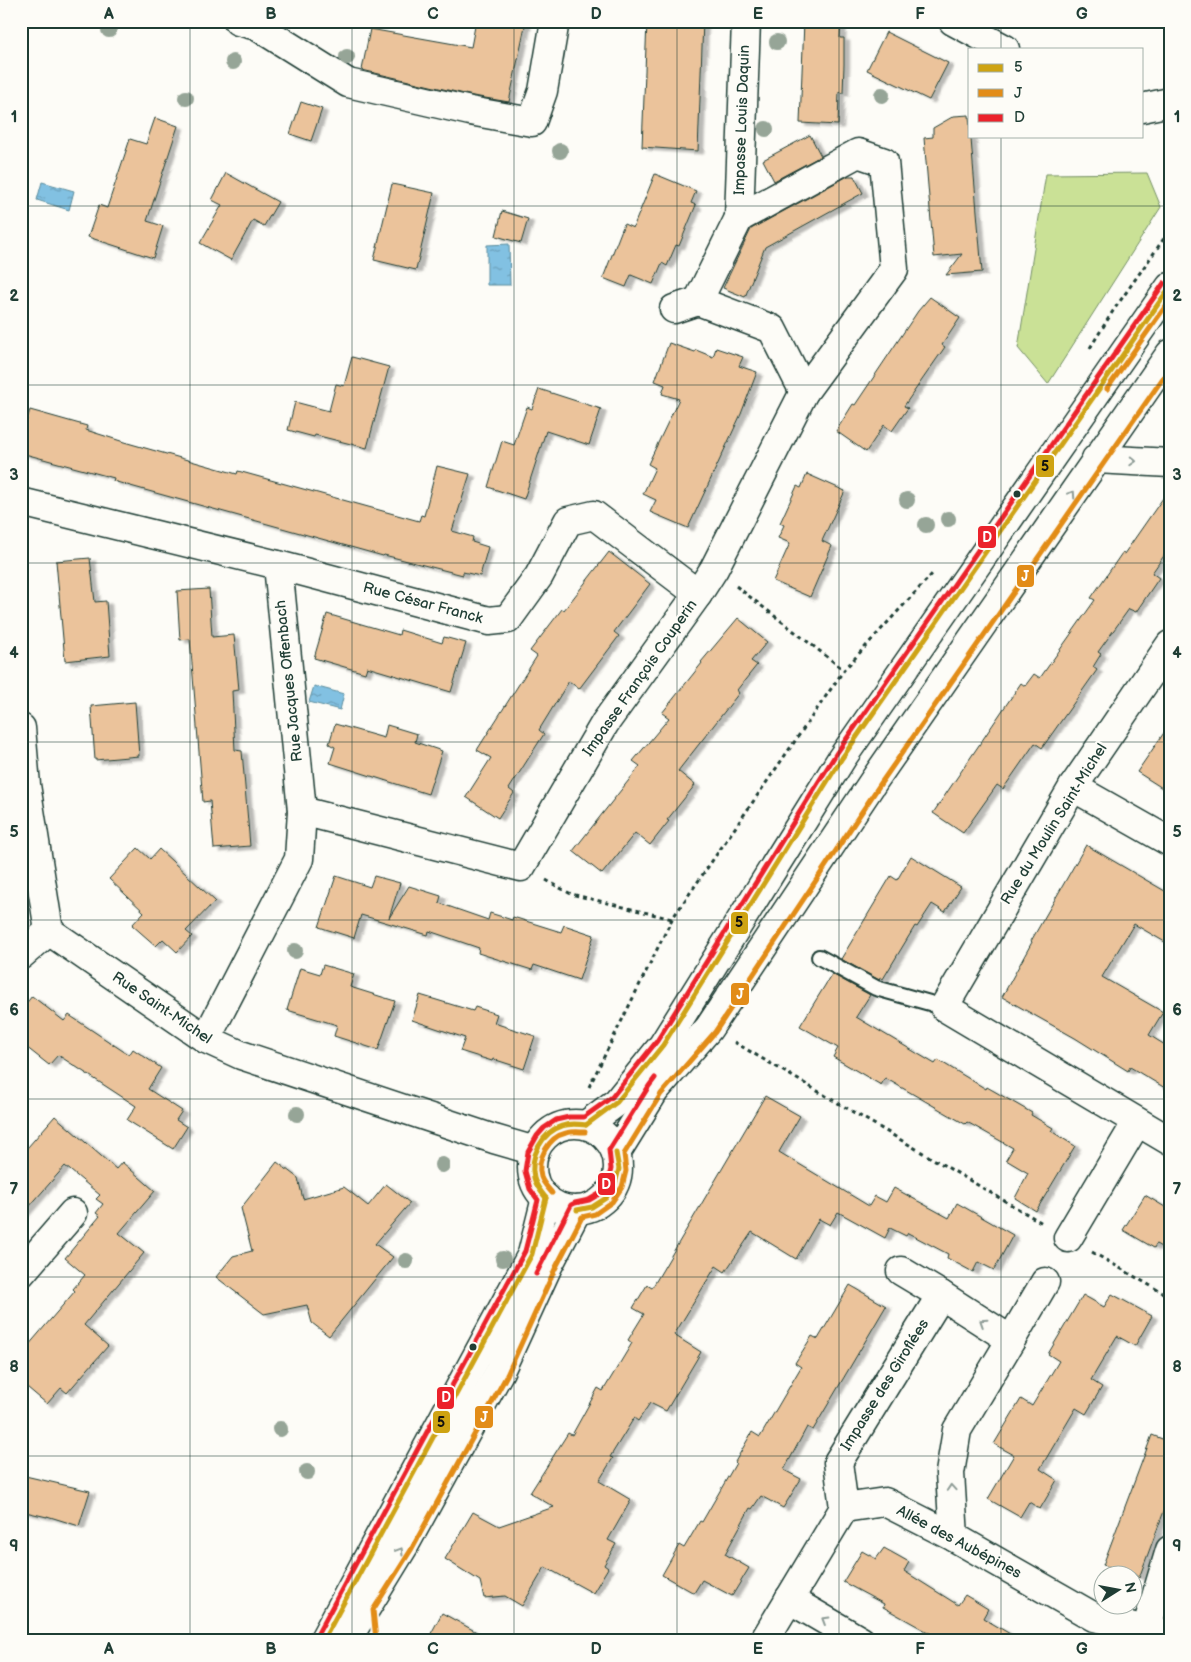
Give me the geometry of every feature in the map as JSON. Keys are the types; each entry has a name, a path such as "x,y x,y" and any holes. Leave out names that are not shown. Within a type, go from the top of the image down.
{"street":[{"path":"238,21 257,26 348,82 470,111 532,122 543,91 555,21"},
{"name":"Impasse Louis Daquin","path":"739,218 746,21"},
{"path":"953,21 1003,48"},
{"path":"1144,108 1170,102"},
{"name":"Impasse François Couperin","path":"521,867 606,723 714,569 804,392 894,269 884,162 858,153 739,218"},
{"path":"739,218 686,305 772,329 804,392"},
{"path":"579,1124 599,1130 609,1140 616,1153 619,1168 615,1184 606,1198 592,1206 577,1210 560,1207 546,1198 536,1185 532,1168 535,1151 544,1137 557,1128 579,1124 617,1102 663,1045 842,758 1170,287"},
{"path":"616,1153 655,1090 709,1028 875,779 1096,460 1168,366"},
{"path":"1096,460 1170,463"},
{"path":"21,502 278,565"},
{"name":"Rue César Franck","path":"278,565 489,621 508,620 539,576 568,521 594,515 698,594"},
{"name":"Rue Jacques Offenbach","path":"206,1039 298,859 302,812 278,565"},
{"name":"Rue du Moulin Saint-Michel","path":"944,1007 1073,787 1170,645"},
{"path":"21,728 23,785 48,931 21,955"},
{"path":"1073,787 1170,842"},
{"path":"302,812 521,867"},
{"name":"Rue Saint-Michel","path":"48,931 206,1039 241,1055 535,1151"},
{"path":"944,1007 1170,1141"},
{"path":"1068,1238 1137,1122"},
{"path":"323,1641 532,1254 546,1198"},
{"path":"346,1641 404,1546 500,1371 548,1266 577,1210"},
{"path":"21,1273 73,1213"},
{"path":"901,1271 1011,1340"},
{"path":"954,1537 950,1473 957,1430 1045,1282"},
{"name":"Impasse des Giroflées","path":"844,1508 838,1462 941,1295"},
{"name":"Allée des Aubépines","path":"844,1508 884,1502 954,1537 1094,1617 1158,1632"},
{"path":"764,1641 844,1508"},
{"path":"1158,1632 1170,1550"},
{"path":"789,1599 860,1641"},
{"path":"365,1608 369,1641"}],"lane":[{"path":"819,957 876,988 944,1007"}],"path":[{"path":"1088,352 1113,311 1170,230"},
{"path":"714,569 844,670"},
{"path":"579,1124 613,1036 672,919 844,670 935,571"},
{"path":"521,867 571,894 672,919"},
{"path":"709,1028 1170,1297"}],"green space":[{"path":"1147,173 1161,207 1048,384 1018,348 1046,174"}],"water":[{"path":"42,182 74,191 69,210 37,200"},
{"path":"509,244 510,285 487,285 487,245"},
{"path":"314,686 344,694 340,710 309,702"}],"building":[{"path":"476,21 526,21 509,102 473,96 362,70 370,29 471,47"},
{"path":"647,21 703,21 698,151 642,147"},
{"path":"804,21 841,21 840,38 844,38 844,65 843,93 839,92 838,125 800,123"},
{"path":"886,32 948,63 929,100 867,70"},
{"path":"301,102 322,109 311,141 290,134"},
{"path":"968,115 968,138 971,138 982,272 946,275 962,254 934,257 924,138 933,137 933,128 954,116"},
{"path":"155,118 178,126 147,221 163,226 153,258 88,237 99,205 107,208 130,139 146,144"},
{"path":"810,135 821,156 774,181 763,160"},
{"path":"226,173 278,202 264,226 253,220 231,260 200,243 222,205 212,200"},
{"path":"655,174 696,191 691,203 696,205 679,246 676,245 667,266 662,263 653,284 631,275 626,287 603,278 624,224 633,228"},
{"path":"848,176 854,176 863,193 765,247 745,297 723,288 751,229"},
{"path":"392,184 434,193 416,270 374,260"},
{"path":"502,211 528,219 521,243 496,236"},
{"path":"930,297 960,318 942,345 945,347 904,406 908,408 892,431 884,425 866,452 836,431 918,311"},
{"path":"669,343 695,352 696,350 713,357 716,348 743,357 739,366 757,372 741,414 688,528 650,512 656,500 643,494 655,468 648,464 679,399 662,394 665,385 655,381"},
{"path":"352,357 389,367 367,448 288,430 295,402 329,411 336,384 344,386"},
{"path":"539,389 601,409 589,445 546,431 524,499 488,487 502,441 514,445 527,407 532,409"},
{"path":"30,410 87,426 86,430 124,442 237,474 238,471 419,521 421,515 424,516 437,466 470,474 452,531 473,537 472,542 488,547 480,576 463,572 463,575 383,556 134,487 113,481 114,478 21,453 21,438"},
{"path":"807,474 845,491 822,541 832,546 810,597 773,581 790,543 778,538 784,525 780,523 797,486 801,488"},
{"path":"1170,488 1170,547 1152,573 1159,578 1136,612 1129,609 1098,652 1101,654 1093,667 1097,670 1042,748 1035,743 1003,789 997,785 963,833 933,813 1021,683 1025,686 1034,674 1040,678 1095,600 1091,598"},
{"path":"609,552 650,584 614,632 619,636 579,689 569,681 539,730 544,734 509,789 514,793 498,818 466,797 491,758 477,750 537,656 530,651"},
{"path":"90,558 95,602 106,601 110,656 65,661 56,561"},
{"path":"209,589 212,637 234,635 239,690 232,691 235,750 242,751 250,846 214,849 210,801 203,802 190,639 180,640 177,591"},
{"path":"327,614 399,635 400,630 442,643 444,637 466,643 451,692 367,667 365,673 314,658"},
{"path":"738,618 767,642 751,661 757,665 737,690 739,693 678,771 695,785 650,845 635,833 602,874 573,851 640,766 633,761 669,718 662,713"},
{"path":"135,702 139,756 95,760 91,706"},
{"path":"335,724 384,738 387,725 417,734 415,742 442,751 428,794 330,763 335,747 329,744"},
{"path":"1170,724 1170,793 1137,772"},
{"path":"1086,845 1170,894 1170,945 1134,924 1102,977 1163,1012 1149,1035 1170,1048 1170,1091 1130,1067 1128,1071 1075,1038 1002,997 1031,941"},
{"path":"138,848 150,859 159,849 215,901 186,931 192,936 177,952 163,939 156,946 132,925 144,912 109,879"},
{"path":"911,856 961,887 945,912 932,904 917,927 915,926 883,979 880,977 879,980 841,959 891,876 897,880"},
{"path":"336,876 370,887 374,876 400,883 389,918 409,886 441,896 439,903 488,920 490,913 512,920 513,917 561,932 564,925 594,935 579,980 534,965 532,970 478,953 479,948 429,931 428,935 361,915 354,938 319,927"},
{"path":"323,965 354,974 350,987 395,1001 378,1050 334,1036 337,1025 287,1010 300,968 320,974"},
{"path":"832,974 870,995 856,1017 935,1064 938,1060 986,1089 987,1087 1032,1113 1031,1115 1053,1128 1051,1131 1075,1146 1036,1211 1015,1198 1028,1173 1006,1160 1013,1148 967,1122 965,1124 885,1078 881,1085 833,1057 838,1048 800,1026"},
{"path":"420,995 473,1011 475,1007 497,1014 494,1023 535,1036 524,1069 460,1051 465,1038 412,1020"},
{"path":"32,996 64,1021 69,1015 129,1055 133,1049 161,1068 148,1089 182,1111 176,1120 187,1127 173,1149 127,1120 136,1106 58,1055 49,1065 21,1043 21,1010"},
{"path":"765,1096 800,1116 779,1152 869,1206 875,1196 886,1202 894,1188 949,1218 957,1203 1013,1235 994,1270 978,1262 973,1272 947,1258 948,1254 908,1233 906,1236 890,1228 885,1238 838,1212 830,1225 819,1219 796,1259 752,1232 725,1272 716,1266 674,1335 701,1352 666,1411 650,1403 638,1421 634,1418 610,1457 613,1458 599,1481 631,1500 608,1540 616,1544 604,1565 608,1568 593,1593 545,1567 522,1606 505,1596 484,1598 480,1581 445,1559 473,1512 499,1526 554,1507 530,1493 568,1433 572,1435 598,1388 603,1391 632,1343 628,1340 644,1314 633,1308 647,1285 652,1288"},
{"path":"55,1116 116,1169 122,1162 155,1191 119,1233 144,1253 84,1325 108,1346 67,1393 61,1388 47,1404 21,1382 21,1354 75,1291 73,1289 85,1275 65,1258 100,1216 96,1213 103,1204 96,1199 100,1195 65,1166 21,1216 21,1155"},
{"path":"277,1162 298,1178 303,1199 344,1187 368,1206 386,1184 410,1203 375,1244 393,1257 329,1336 312,1323 307,1305 264,1314 216,1277 233,1256 252,1251 241,1208"},
{"path":"1145,1195 1170,1210 1170,1252 1156,1244 1154,1248 1123,1230"},
{"path":"850,1285 886,1306 813,1430 807,1427 784,1470 801,1479 783,1508 761,1496 752,1509 750,1508 725,1554 749,1568 732,1596 702,1580 694,1593 662,1575 679,1545 684,1548 700,1521 702,1522 752,1432 760,1437 801,1367 795,1363 812,1336 818,1339"},
{"path":"1112,1294 1152,1316 1135,1346 1117,1336 1091,1380 1102,1387 1086,1414 1076,1408 1040,1469 1057,1480 1040,1509 1029,1502 1020,1517 988,1499 1014,1455 994,1444 1021,1399 1032,1406 1059,1361 1048,1354 1083,1295 1104,1307"},
{"path":"1152,1435 1170,1442 1170,1495 1144,1565 1103,1564"},
{"path":"21,1475 90,1491 79,1526 47,1516 21,1511"},
{"path":"884,1548 909,1562 904,1571 958,1605 965,1595 988,1609 983,1618 1022,1641 944,1641 883,1607 884,1604 843,1582 862,1551 876,1559"},
{"path":"442,1613 493,1641 427,1641"}],"transit line":[{"name":"D","path":"316,1637 525,1251 538,1200 530,1189 525,1171 528,1152 537,1136 544,1128 556,1120 569,1117 584,1117 612,1097 657,1041 836,754 1164,283"},
{"name":"5","path":"586,1125 617,1102 663,1045 842,758 1170,287"},
{"name":"J","path":"1107,389 1170,300"},
{"name":"J","path":"376,1640 373,1610 411,1550 507,1375 555,1269 582,1217 595,1214 612,1202 622,1187 626,1171 624,1154 661,1094 715,1032 881,783 1170,368"},
{"name":"D","path":"536,1274 571,1205 589,1200 601,1193 608,1181 611,1169 609,1150 655,1078"},
{"name":"5","path":"546,1198 537,1186 534,1178 533,1162 539,1146 548,1134 555,1129 568,1124 586,1125"},
{"name":"J","path":"552,1193 541,1177 540,1164 545,1150 560,1135 571,1132 585,1132"},
{"name":"5","path":"577,1210 592,1207 606,1198 615,1184 619,1169 616,1153"},
{"name":"5","path":"323,1641 532,1254 546,1198"}]}
